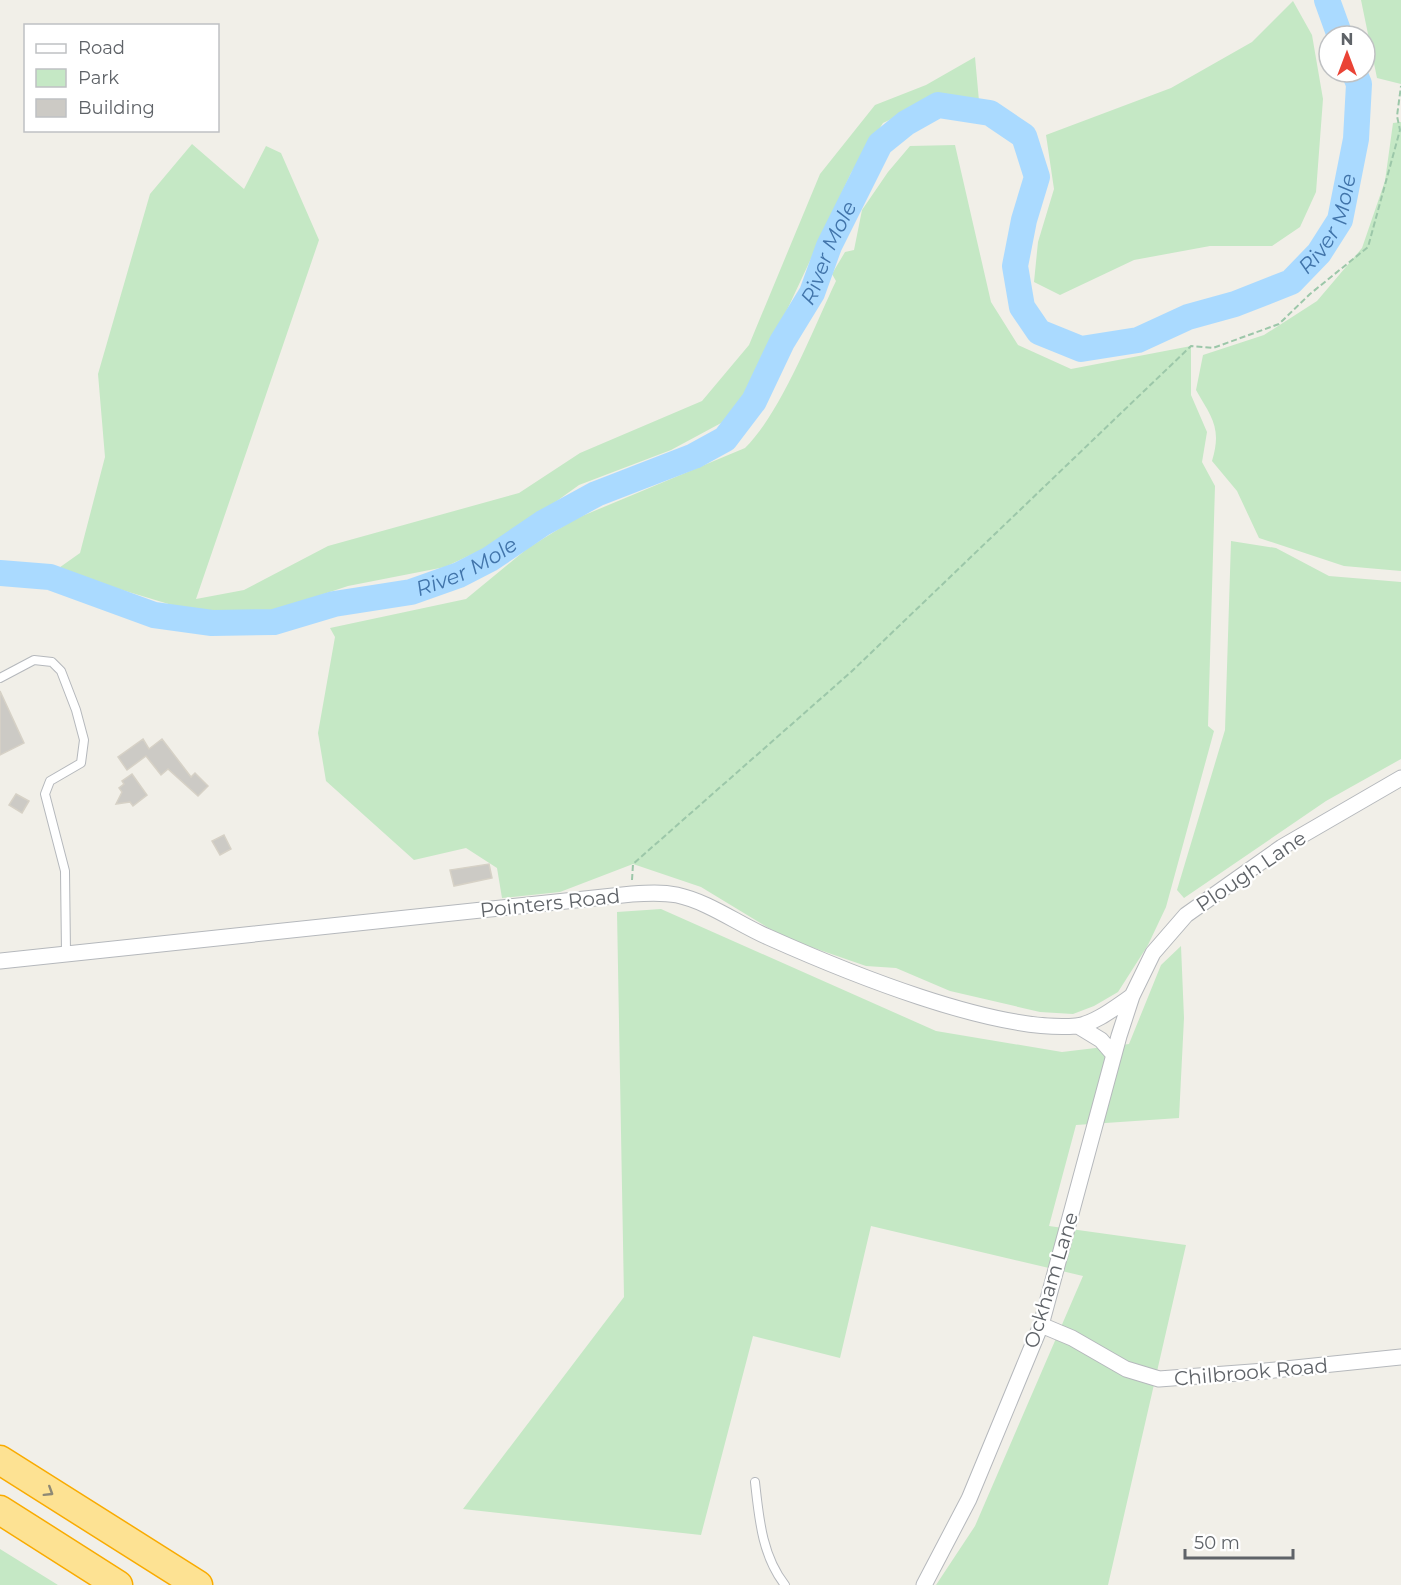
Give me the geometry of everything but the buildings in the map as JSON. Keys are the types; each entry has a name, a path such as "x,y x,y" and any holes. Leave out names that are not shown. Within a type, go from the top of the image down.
{"highway":[{"path":"0,1460 198,1585"},
{"path":"0,1510 118,1585"}],"street":[{"name":"Plough Lane","path":"1132,996 1153,953 1186,915 1282,847 1401,778"},
{"name":"Pointers Road","path":"0,961 632,894 679,896 825,962 954,1006 1030,1023 1078,1026 1101,1040 1114,1055"},
{"path":"1078,1026 1132,996"},
{"name":"Ockham Lane","path":"924,1585 969,1499 1041,1325 1132,996"},
{"name":"Chilbrook Road","path":"1041,1325 1071,1338 1126,1369 1159,1379 1401,1357"}],"lane":[{"path":"0,678 34,660 52,662 65,679 84,740 81,763 50,781 45,794 65,872 66,953"},
{"path":"755,1482 758,1513 770,1560 785,1585"}],"path":[{"path":"632,894 633,864 851,672 1191,346 1202,348 1232,343 1279,324 1310,294 1352,263 1368,247 1400,130 1397,116 1401,86"}],"green space":[{"path":"1361,0 1401,0 1401,84 1377,78 1377,24 1366,24"},
{"path":"1293,1 1312,35 1317,64 1317,84 1320,84 1323,99 1316,192 1300,227 1272,246 1210,246 1134,260 1060,295 1034,282 1038,242 1054,189 1046,135 1171,88 1252,42"},
{"path":"975,57 979,101 941,95 883,123 851,173 751,387 723,422 671,450 579,485 504,539 445,567 348,586 275,610 195,612 56,570 80,553 105,457 98,374 150,194 192,144 244,189 266,146 281,153 319,240 196,599 244,590 328,546 519,493 580,453 702,401 749,345 820,174 875,105 926,85"},
{"path":"1401,122 1401,571 1344,566 1259,538 1237,491 1212,461 1216,431 1211,416 1196,390 1203,355 1264,335 1317,301 1362,248 1385,181 1393,123"},
{"path":"955,145 991,302 1018,345 1071,369 1191,346 1191,395 1207,432 1202,462 1215,486 1208,726 1214,731 1166,907 1148,945 1118,992 1094,1006 1073,1014 1040,1012 950,991 896,968 866,966 785,938 701,887 633,864 560,892 502,898 497,868 466,848 414,860 326,781 318,733 335,637 330,628 466,599 528,548 575,519 745,448 758,433 784,392 836,281 832,274 845,252 854,250 862,210 888,172 910,146"},
{"path":"1231,541 1276,548 1329,576 1401,582 1401,759 1326,801 1184,898 1177,890 1225,730"},
{"path":"661,909 936,1031 1062,1052 1129,1044 1161,965 1181,946 1184,1018 1179,1118 1076,1125 1049,1226 1186,1245 1108,1585 936,1585 975,1526 1083,1276 871,1226 840,1358 753,1336 701,1535 463,1509 624,1297 617,912"},
{"path":"0,1549 58,1585 0,1585"}],"waterway":[{"name":"River Mole","path":"1327,0 1336,24"},
{"name":"River Mole","path":"0,573 50,577 154,615 212,623 274,622 334,604 411,592 459,575 490,559 543,523 596,494 694,456 725,439 754,401 782,342 812,293 829,246 880,144 906,123 938,105 990,113 1024,136 1037,177 1024,220 1015,266 1022,307 1039,332 1081,349 1138,340 1188,317 1235,304 1291,282 1319,253 1340,220 1356,139 1359,84"}]}
